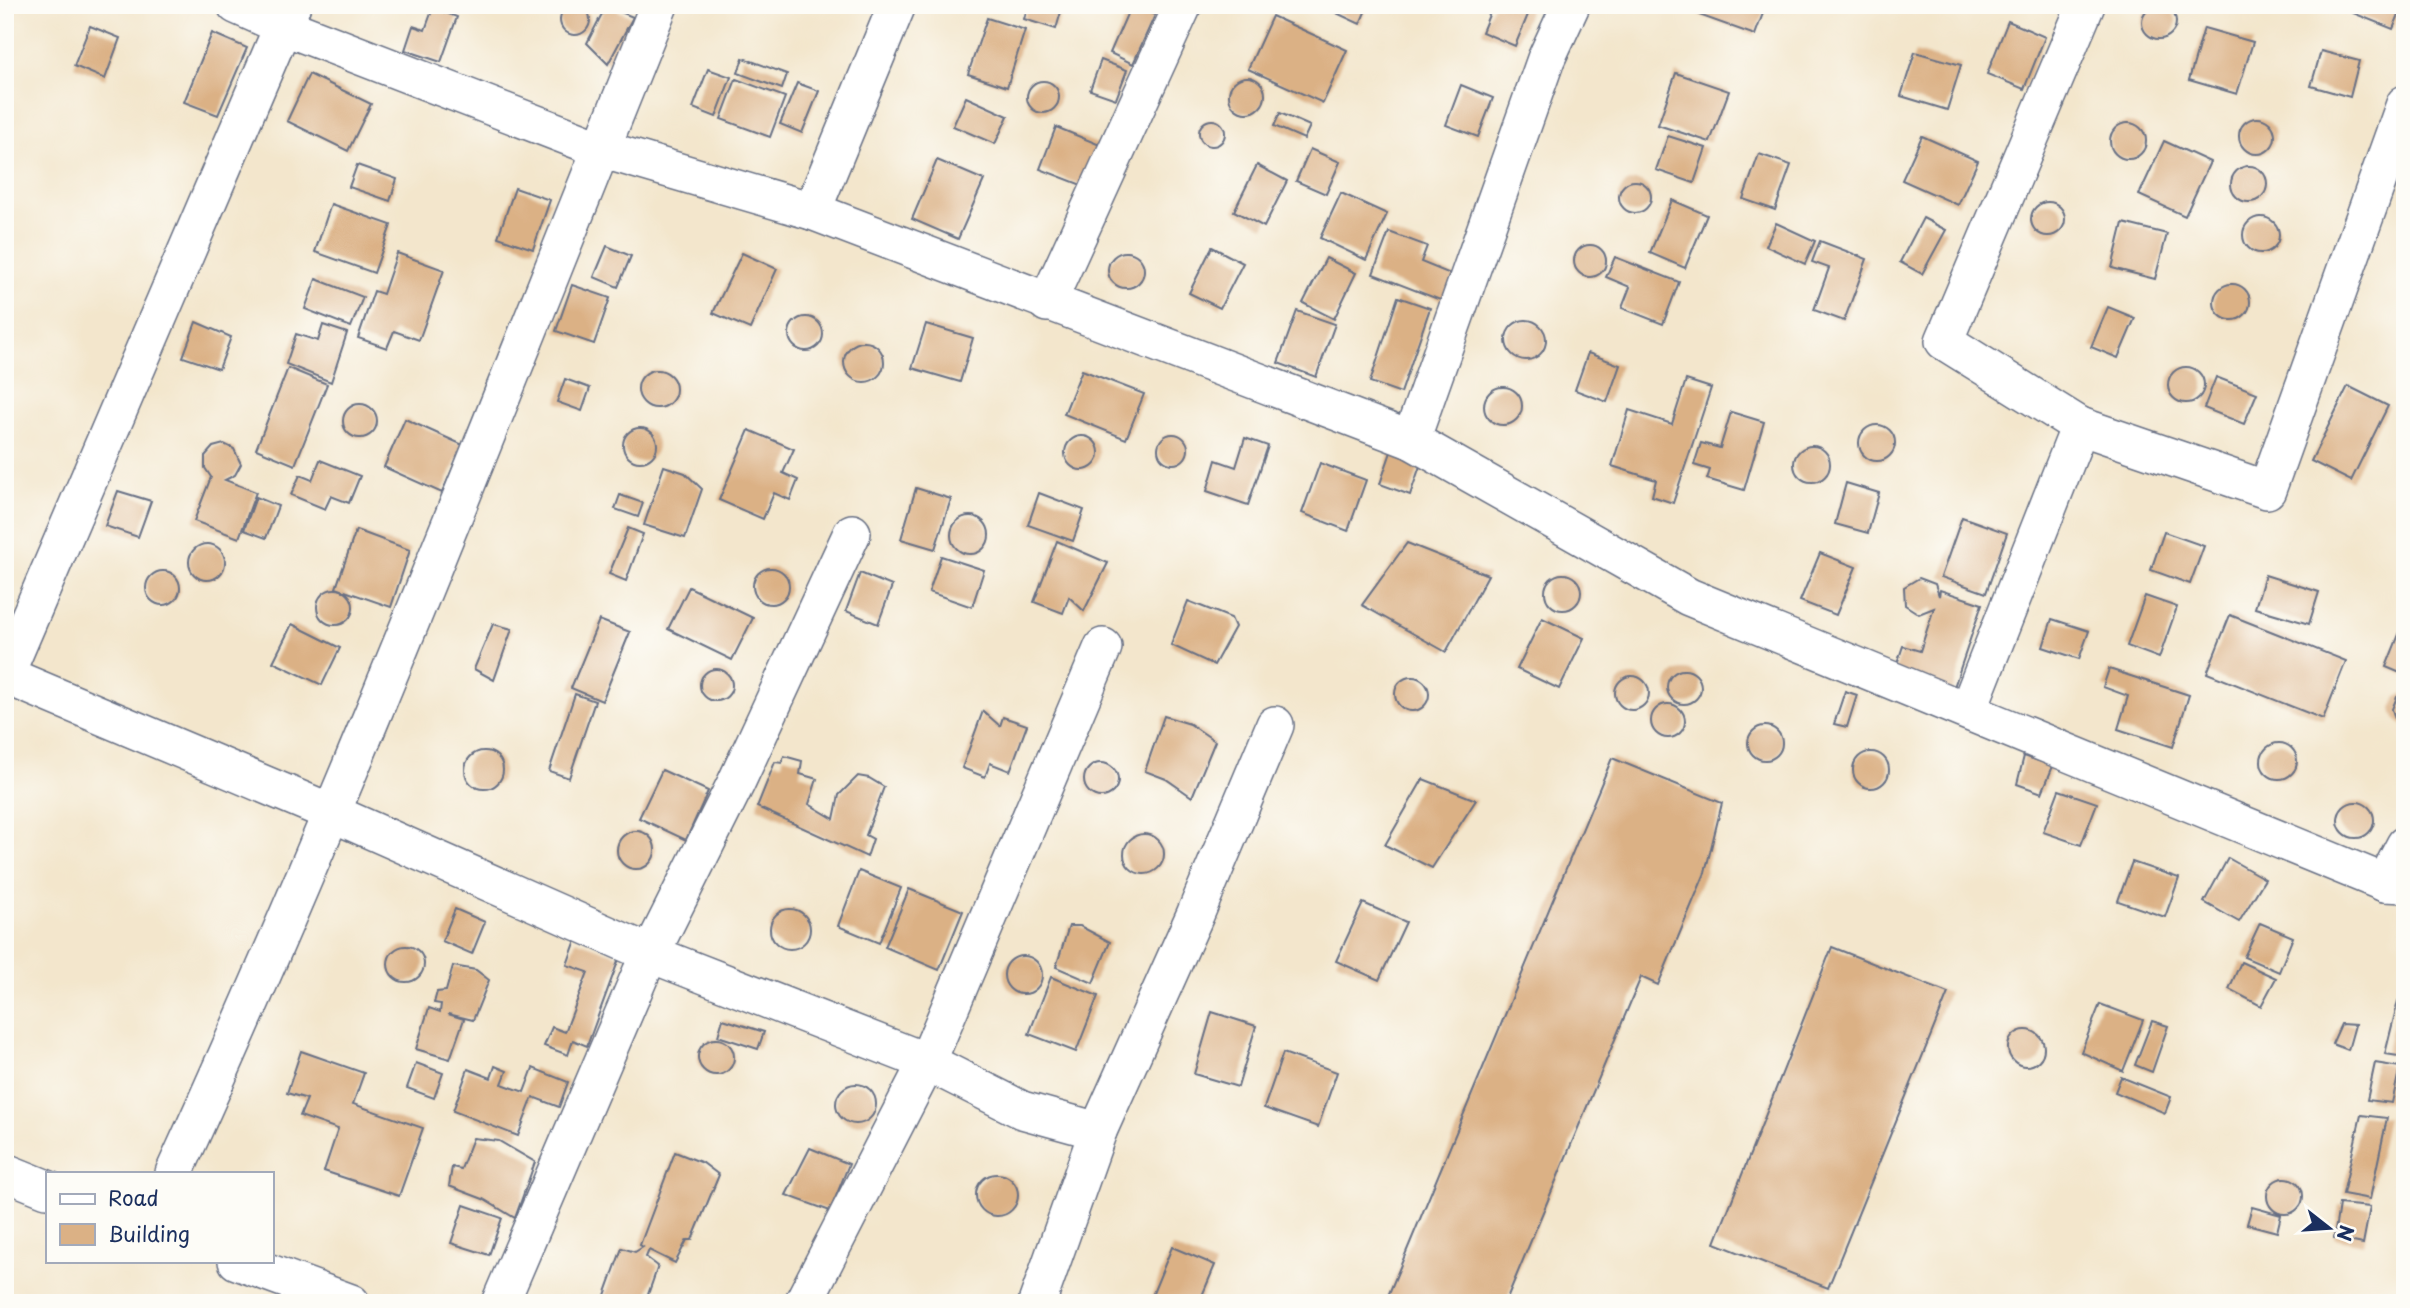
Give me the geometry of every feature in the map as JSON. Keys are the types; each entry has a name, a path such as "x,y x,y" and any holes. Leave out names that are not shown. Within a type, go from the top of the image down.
{"street":[{"path":"236,5 287,16 601,149 812,211 1411,440 1689,597 2395,883 2405,845"},
{"path":"174,1172 274,956 562,251 659,5"},
{"path":"812,211 897,5"},
{"path":"1047,303 1183,5"},
{"path":"1411,440 1546,59 1571,5"},
{"path":"2086,5 1944,341 2080,426 2267,490 2405,104"},
{"path":"287,16 5,675 332,813 651,954 927,1062 1022,1110 1098,1130"},
{"path":"1968,710 2080,426"},
{"path":"500,1303 651,954 736,783 852,533"},
{"path":"803,1303 927,1062 1103,646"},
{"path":"1037,1303 1098,1130 1195,915 1275,725"},
{"path":"5,1172 46,1189"},
{"path":"240,1262 351,1303"}],"building":[{"path":"575,5 586,9 590,20 586,31 575,35 564,31 560,20 564,9"},
{"path":"1028,5 1063,5 1056,29 1024,19"},
{"path":"1131,5 1155,15 1133,64 1110,53"},
{"path":"1332,5 1368,5 1360,24 1330,10"},
{"path":"1493,5 1532,5 1515,46 1482,32"},
{"path":"1702,5 1766,5 1755,35 1699,15"},
{"path":"2159,5 2171,10 2176,22 2171,34 2159,39 2147,34 2142,22 2147,10"},
{"path":"2350,5 2403,5 2393,29 2348,11"},
{"path":"606,6 633,17 608,64 587,43"},
{"path":"433,8 457,17 441,62 405,50 413,26 425,30"},
{"path":"1272,16 1347,50 1323,103 1248,69"},
{"path":"987,18 1025,30 1007,87 968,74"},
{"path":"2008,21 2045,37 2024,89 1987,74"},
{"path":"90,26 120,38 105,79 74,66"},
{"path":"2204,28 2253,42 2237,94 2189,80"},
{"path":"212,33 247,48 218,115 184,102"},
{"path":"2321,51 2359,61 2350,97 2311,86"},
{"path":"1915,52 1961,65 1947,110 1901,96"},
{"path":"743,58 787,74 782,89 738,73"},
{"path":"1101,60 1127,70 1116,99 1090,90"},
{"path":"708,69 731,77 716,117 693,108"},
{"path":"1676,73 1729,91 1710,142 1658,125"},
{"path":"309,74 371,104 348,151 287,121"},
{"path":"1247,77 1260,82 1265,95 1260,108 1247,113 1234,108 1229,95 1234,82"},
{"path":"736,79 785,97 770,137 721,119"},
{"path":"1043,81 1054,86 1059,97 1054,108 1043,113 1032,108 1027,97 1032,86"},
{"path":"797,83 819,91 802,133 780,124"},
{"path":"1461,85 1493,98 1478,137 1446,125"},
{"path":"966,97 1008,116 995,144 953,126"},
{"path":"1280,113 1310,126 1304,139 1274,126"},
{"path":"2257,118 2270,123 2275,136 2270,149 2257,154 2244,149 2239,136 2244,123"},
{"path":"1212,120 1221,124 1225,133 1221,142 1212,146 1203,142 1199,133 1203,124"},
{"path":"2128,123 2141,128 2146,141 2141,154 2128,159 2115,154 2110,141 2115,128"},
{"path":"1056,127 1100,145 1084,186 1040,169"},
{"path":"1668,136 1706,148 1694,183 1656,170"},
{"path":"1922,136 1978,161 1958,205 1902,180"},
{"path":"2164,141 2210,162 2185,216 2139,195"},
{"path":"1310,149 1340,162 1326,194 1296,181"},
{"path":"1759,154 1791,165 1775,210 1743,199"},
{"path":"937,160 984,180 958,239 912,219"},
{"path":"357,165 397,179 390,201 349,187"},
{"path":"1257,165 1287,181 1264,227 1234,211"},
{"path":"2249,166 2262,171 2267,184 2262,197 2249,202 2236,197 2231,184 2236,171"},
{"path":"1635,181 1646,186 1651,197 1646,208 1635,213 1624,208 1619,197 1624,186"},
{"path":"515,188 550,200 533,249 498,237"},
{"path":"1341,193 1387,214 1366,260 1320,238"},
{"path":"1672,200 1707,215 1685,268 1650,253"},
{"path":"2048,202 2060,207 2065,219 2060,231 2048,236 2036,231 2031,219 2036,207"},
{"path":"331,204 391,225 374,273 315,252"},
{"path":"2261,217 2274,222 2279,235 2274,248 2261,253 2248,248 2243,235 2248,222"},
{"path":"1923,218 1946,230 1922,274 1900,262"},
{"path":"1776,223 1815,241 1805,264 1766,246"},
{"path":"2123,223 2167,234 2155,279 2112,268"},
{"path":"1389,232 1427,246 1421,262 1458,277 1448,303 1373,274"},
{"path":"1820,241 1867,259 1844,321 1814,310 1829,268 1812,262"},
{"path":"1590,245 1601,250 1606,261 1601,272 1590,277 1579,272 1574,261 1579,250"},
{"path":"607,246 631,256 618,287 594,277"},
{"path":"1212,247 1243,263 1220,308 1189,293"},
{"path":"1126,252 1139,257 1144,270 1139,283 1126,288 1113,283 1108,270 1113,257"},
{"path":"397,253 444,270 419,340 394,331 387,348 358,338 374,291 383,294"},
{"path":"742,253 777,269 750,329 713,313"},
{"path":"1615,257 1679,282 1663,324 1622,308 1630,287 1606,277"},
{"path":"1326,258 1356,273 1334,319 1303,303"},
{"path":"316,279 363,297 351,327 305,309"},
{"path":"2232,284 2245,289 2250,302 2245,315 2232,320 2219,315 2214,302 2219,289"},
{"path":"572,285 610,298 594,344 556,331"},
{"path":"1398,297 1430,308 1401,393 1370,382"},
{"path":"2108,307 2135,318 2118,358 2091,347"},
{"path":"1297,311 1335,324 1316,377 1278,363"},
{"path":"806,317 818,322 823,334 818,346 806,351 794,346 789,334 794,322"},
{"path":"1526,320 1540,326 1546,340 1540,354 1526,360 1512,354 1506,340 1512,326"},
{"path":"196,322 231,337 219,369 183,357"},
{"path":"926,324 973,338 960,382 912,368"},
{"path":"323,325 347,333 331,382 286,364 296,334 318,341"},
{"path":"864,342 878,348 884,362 878,376 864,382 850,376 844,362 850,348"},
{"path":"1588,353 1620,365 1607,402 1575,390"},
{"path":"2186,367 2199,372 2204,385 2199,398 2186,403 2173,398 2168,385 2173,372"},
{"path":"288,368 327,384 295,465 256,449"},
{"path":"657,370 670,376 676,389 670,402 657,408 644,402 638,389 644,376"},
{"path":"1082,370 1144,394 1126,439 1064,414"},
{"path":"2216,377 2257,393 2244,424 2204,408"},
{"path":"565,379 590,388 582,411 557,402"},
{"path":"1686,380 1711,388 1673,503 1652,496 1656,480 1612,466 1629,410 1672,424"},
{"path":"2348,386 2388,406 2351,481 2311,461"},
{"path":"1503,387 1517,392 1522,406 1517,420 1503,425 1489,420 1484,406 1489,392"},
{"path":"360,404 372,409 377,421 372,433 360,438 348,433 343,421 348,409"},
{"path":"1731,412 1764,422 1744,490 1707,479 1710,470 1694,465 1701,443 1720,448"},
{"path":"405,419 463,445 442,493 384,467"},
{"path":"1877,425 1890,430 1895,443 1890,456 1877,461 1864,456 1859,443 1864,430"},
{"path":"640,428 652,433 657,445 652,457 640,462 628,457 623,445 628,433"},
{"path":"749,430 794,449 783,473 798,480 790,500 774,493 763,519 719,500"},
{"path":"1173,434 1184,438 1188,449 1184,460 1173,464 1162,460 1158,449 1162,438"},
{"path":"1082,436 1094,441 1099,453 1094,465 1082,470 1070,465 1065,453 1070,441"},
{"path":"1245,438 1268,446 1248,505 1207,491 1216,460 1236,467"},
{"path":"224,444 234,449 241,464 235,475 225,480 256,492 239,538 194,521 211,477 205,468 205,456 213,447"},
{"path":"1812,446 1825,451 1830,464 1825,477 1812,482 1799,477 1794,464 1799,451"},
{"path":"1392,449 1422,460 1410,495 1380,484"},
{"path":"320,460 360,476 349,503 331,496 325,509 291,495 300,475 312,480"},
{"path":"1320,463 1366,480 1348,531 1302,513"},
{"path":"664,466 685,473 702,489 685,538 644,525"},
{"path":"1846,483 1879,493 1868,533 1835,524"},
{"path":"916,488 951,499 935,549 901,539"},
{"path":"118,491 151,501 138,537 105,526"},
{"path":"1039,493 1084,510 1073,541 1028,525"},
{"path":"620,495 643,503 638,517 615,509"},
{"path":"256,497 278,506 266,538 244,530"},
{"path":"970,516 983,522 989,535 983,548 970,554 957,548 951,535 957,522"},
{"path":"1962,517 2007,533 1986,593 1941,577"},
{"path":"628,528 643,534 626,581 609,574"},
{"path":"356,530 410,550 391,607 336,588"},
{"path":"2164,532 2204,546 2190,584 2151,570"},
{"path":"1057,541 1108,563 1084,611 1069,597 1063,613 1034,602"},
{"path":"1407,543 1488,575 1446,652 1362,605"},
{"path":"207,544 219,550 225,562 219,574 207,580 195,574 189,562 195,550"},
{"path":"1820,553 1856,567 1836,615 1800,601"},
{"path":"941,556 984,570 972,607 929,592"},
{"path":"771,568 783,574 789,586 783,598 771,604 759,598 753,586 759,574"},
{"path":"163,571 175,576 180,588 175,600 163,605 151,600 146,588 151,576"},
{"path":"860,573 892,586 878,624 846,611"},
{"path":"1563,574 1576,579 1581,592 1576,605 1563,610 1550,605 1545,592 1550,579"},
{"path":"2265,575 2319,592 2309,624 2255,608"},
{"path":"1919,578 1935,584 1939,596 1940,590 1982,604 1951,696 1893,676 1903,646 1920,651 1934,608 1919,614 1905,605 1904,587"},
{"path":"689,587 753,618 732,660 668,629"},
{"path":"335,589 348,594 353,607 348,620 335,625 322,620 317,607 322,594"},
{"path":"2145,596 2177,607 2159,658 2127,646"},
{"path":"1188,601 1231,618 1235,627 1214,665 1171,645"},
{"path":"2230,615 2346,661 2323,719 2207,673"},
{"path":"1542,618 1584,638 1559,689 1517,669"},
{"path":"2052,619 2089,631 2079,659 2043,647"},
{"path":"599,620 630,632 602,701 571,688"},
{"path":"292,624 340,648 322,685 273,662"},
{"path":"493,624 512,629 494,680 474,669"},
{"path":"2400,632 2405,634 2405,675 2386,667"},
{"path":"716,669 727,674 732,685 727,696 716,701 705,696 700,685 705,674"},
{"path":"2109,669 2189,695 2173,747 2118,729 2128,696 2103,687"},
{"path":"1684,670 1696,675 1701,687 1696,699 1684,704 1672,699 1667,687 1672,675"},
{"path":"1632,676 1644,681 1649,693 1644,705 1632,710 1620,705 1615,693 1620,681"},
{"path":"1412,677 1424,682 1429,694 1424,706 1412,711 1400,706 1395,694 1400,682"},
{"path":"1845,691 1857,695 1847,727 1834,724"},
{"path":"2405,692 2405,727 2395,719 2392,709 2397,697"},
{"path":"575,694 595,701 569,778 549,771"},
{"path":"1668,704 1680,709 1685,721 1680,733 1668,738 1656,733 1651,721 1656,709"},
{"path":"983,711 1000,726 1003,717 1027,725 1010,771 990,763 985,777 962,768"},
{"path":"1164,716 1190,724 1215,741 1192,797 1166,779 1145,771"},
{"path":"1765,726 1777,731 1782,743 1777,755 1765,760 1753,755 1748,743 1753,731"},
{"path":"2279,743 2292,748 2297,761 2292,774 2279,779 2266,774 2261,761 2266,748"},
{"path":"484,751 498,756 503,770 498,784 484,789 470,784 465,770 470,756"},
{"path":"1871,752 1884,757 1889,770 1884,783 1871,788 1858,783 1853,770 1858,757"},
{"path":"784,756 802,761 800,774 817,779 809,804 834,819 839,795 858,776 869,778 884,787 866,835 873,839 867,857 757,807 775,762 782,763"},
{"path":"2024,756 2053,766 2042,793 2017,784"},
{"path":"1612,758 1722,803 1705,873 1658,985 1641,977 1505,1303 1385,1303"},
{"path":"1101,763 1113,768 1118,780 1113,792 1101,797 1089,792 1084,780 1089,768"},
{"path":"662,770 708,791 686,840 639,818"},
{"path":"1423,779 1476,800 1432,868 1385,845"},
{"path":"2059,790 2097,803 2081,845 2043,832"},
{"path":"2356,802 2369,807 2374,820 2369,833 2356,838 2343,833 2338,820 2343,807"},
{"path":"636,831 650,836 655,850 650,864 636,869 622,864 617,850 622,836"},
{"path":"1144,834 1158,840 1164,854 1158,868 1144,874 1130,868 1124,854 1130,840"},
{"path":"2228,858 2265,879 2239,922 2204,902"},
{"path":"2132,862 2179,878 2165,917 2118,901"},
{"path":"859,871 901,888 879,943 838,926"},
{"path":"909,889 963,911 939,970 885,947"},
{"path":"1363,903 1406,922 1379,980 1336,961"},
{"path":"455,909 485,922 472,954 442,941"},
{"path":"790,909 804,915 810,929 804,943 790,949 776,943 770,929 776,915"},
{"path":"2260,923 2293,937 2279,972 2244,957"},
{"path":"1069,926 1080,926 1110,942 1093,983 1056,967"},
{"path":"576,940 620,956 587,1046 573,1040 568,1055 544,1046 552,1027 565,1032 588,972 567,965"},
{"path":"406,946 419,951 424,964 419,977 406,982 393,977 388,964 393,951"},
{"path":"1832,947 1948,993 1828,1288 1715,1243"},
{"path":"1023,956 1037,961 1042,975 1037,989 1023,994 1009,989 1004,975 1009,961"},
{"path":"2241,962 2276,978 2261,1006 2229,989"},
{"path":"453,966 476,970 489,980 473,1020 448,1014 464,1019 450,1059 416,1049 429,1008 440,1012 441,1004 434,1003 437,992 446,991"},
{"path":"1051,977 1098,996 1076,1052 1029,1034"},
{"path":"2398,1001 2405,1003 2405,1057 2385,1054"},
{"path":"2100,1004 2143,1020 2123,1071 2081,1052"},
{"path":"1212,1012 1256,1026 1238,1087 1194,1074"},
{"path":"723,1019 764,1032 758,1049 718,1036"},
{"path":"2152,1021 2168,1026 2152,1072 2135,1065"},
{"path":"2341,1024 2355,1025 2348,1050 2332,1044"},
{"path":"2026,1030 2039,1035 2044,1048 2039,1061 2026,1066 2013,1061 2008,1048 2013,1035"},
{"path":"716,1039 729,1044 734,1057 729,1070 716,1075 703,1070 698,1057 703,1044"},
{"path":"301,1051 364,1073 353,1104 423,1128 399,1196 324,1171 338,1129 300,1116 307,1099 287,1093"},
{"path":"1283,1053 1337,1072 1318,1127 1264,1108"},
{"path":"416,1063 443,1073 434,1098 407,1088"},
{"path":"2375,1063 2400,1067 2392,1103 2367,1100"},
{"path":"495,1066 507,1071 502,1084 524,1092 533,1068 568,1082 559,1107 533,1097 518,1136 453,1111 468,1069 491,1078"},
{"path":"2121,1077 2171,1097 2165,1113 2115,1092"},
{"path":"856,1084 864,1085 870,1090 875,1096 875,1112 870,1118 864,1123 856,1124 848,1123 842,1118 837,1112 836,1104 837,1096 842,1090 848,1085"},
{"path":"2361,1115 2387,1118 2370,1199 2343,1194"},
{"path":"473,1138 499,1141 535,1162 515,1218 483,1199 449,1186 452,1167 461,1169"},
{"path":"810,1148 849,1164 830,1211 786,1195"},
{"path":"675,1152 703,1163 719,1175 692,1240 687,1240 675,1263 649,1250 646,1257 658,1266 645,1303 618,1303 604,1298 622,1248 635,1252 643,1247 640,1245"},
{"path":"997,1174 1012,1180 1018,1195 1012,1210 997,1216 982,1210 976,1195 982,1180"},
{"path":"2285,1178 2298,1183 2303,1196 2298,1209 2285,1214 2272,1209 2267,1196 2272,1183"},
{"path":"2339,1204 2370,1207 2363,1244 2334,1238"},
{"path":"464,1205 502,1218 489,1255 451,1243"},
{"path":"2252,1207 2281,1215 2277,1232 2247,1224"},
{"path":"1172,1247 1215,1265 1199,1303 1149,1303"}]}
